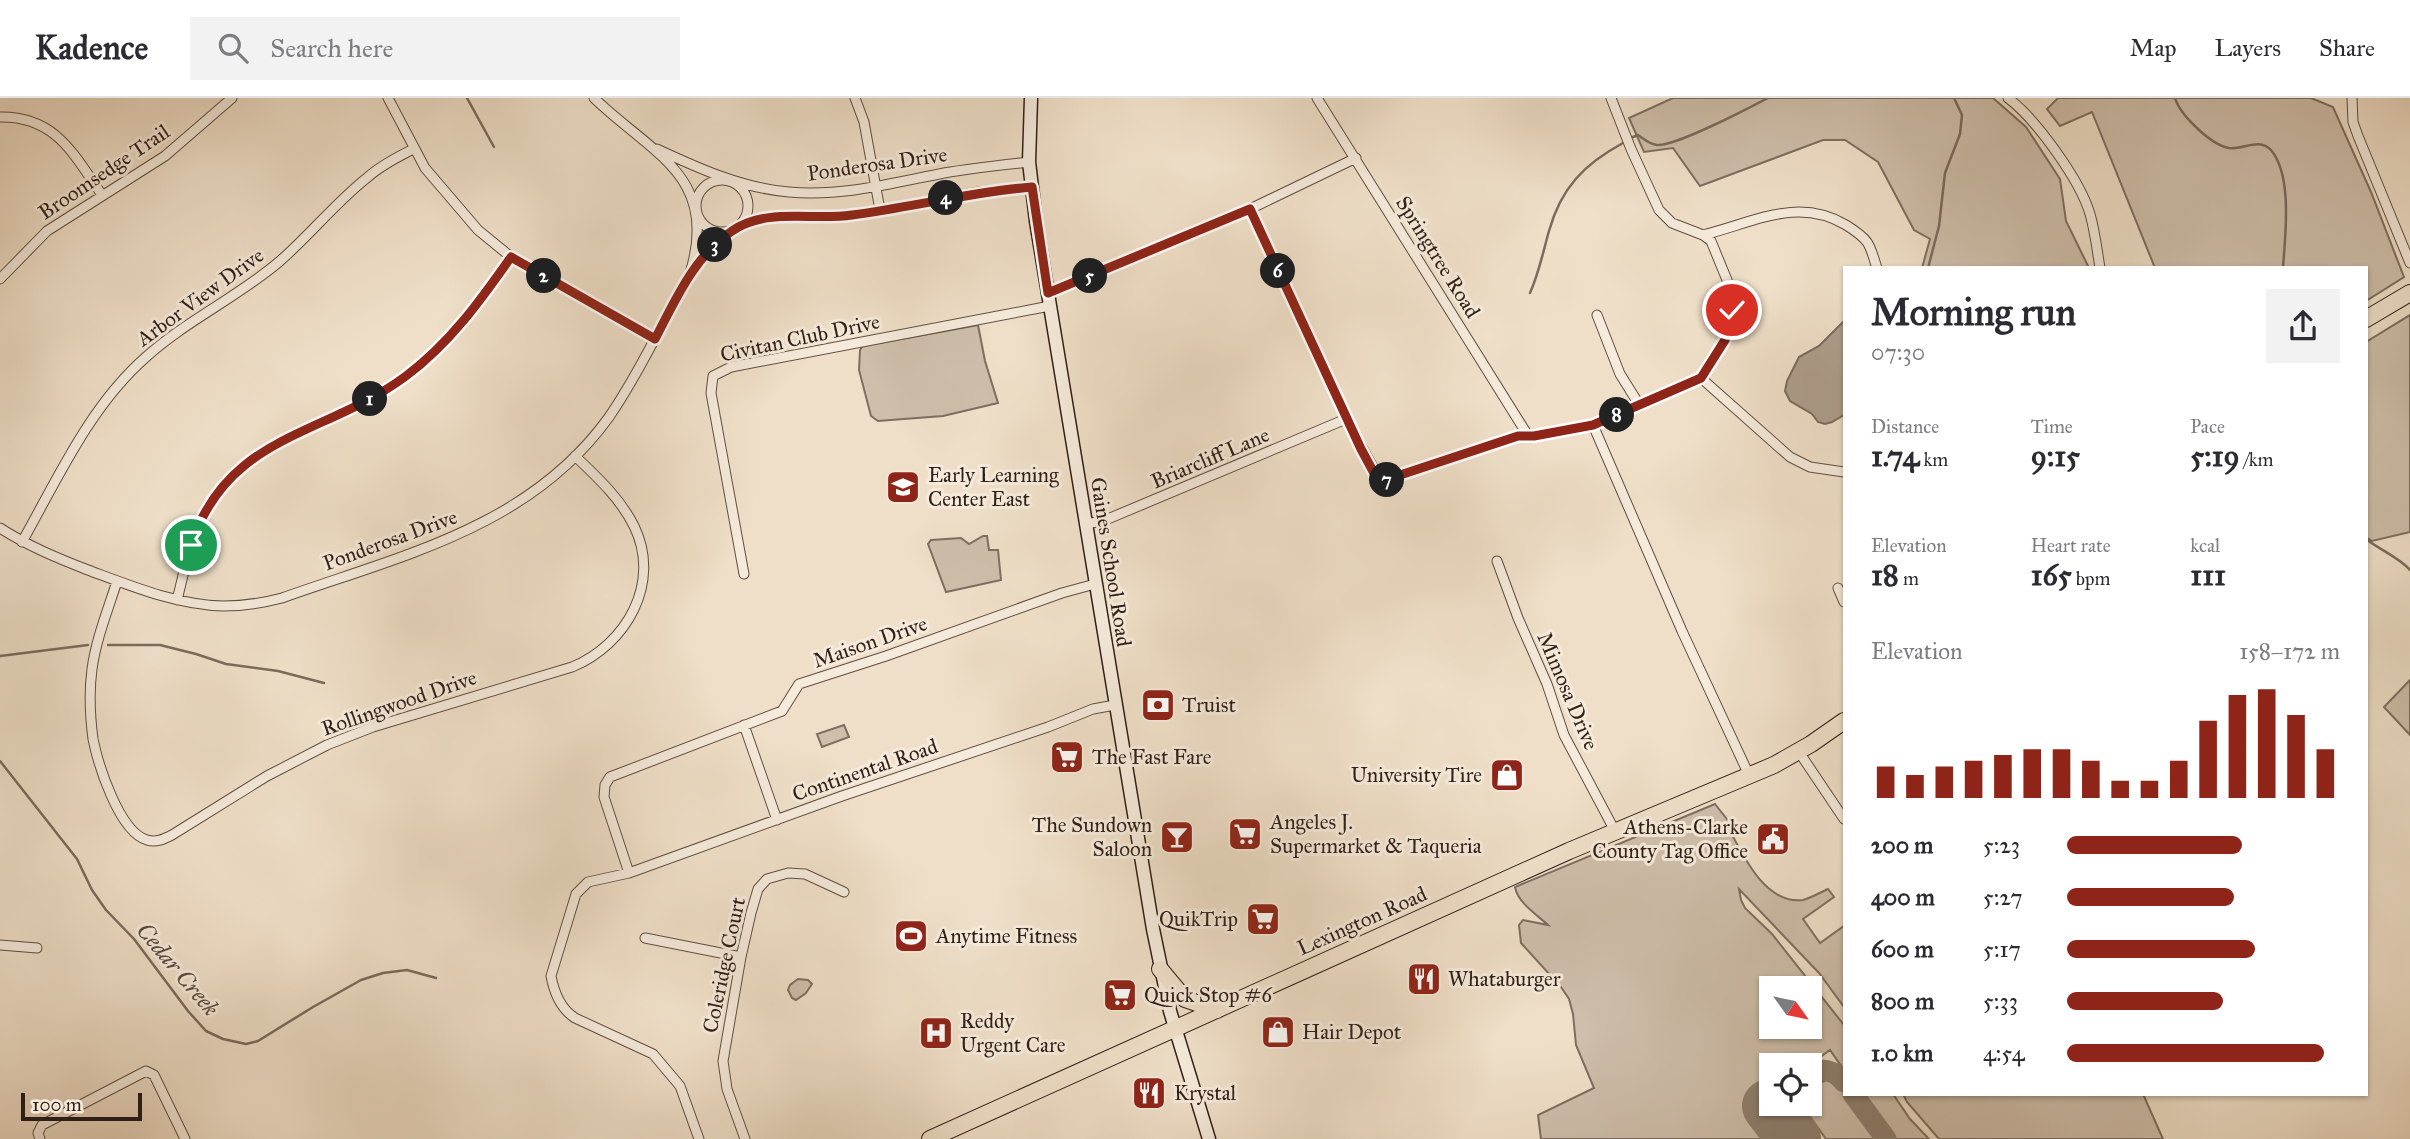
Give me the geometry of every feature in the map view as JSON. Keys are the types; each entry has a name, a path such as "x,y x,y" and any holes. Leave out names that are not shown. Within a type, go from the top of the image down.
{"highway":[{"path":"2368,318 2410,293"},
{"name":"Lexington Road","path":"930,1139 949,1135 1217,1010 1615,831 1749,775 1805,748 1843,722"},
{"path":"1160,969 1185,999 1217,1010"}],"main road":[{"name":"Gaines School Road","path":"1031,98 1029,162 1032,187 1085,524 1160,969 1175,1029 1209,1139"}],"street":[{"path":"388,98 425,168 460,211 495,245 511,257 655,339"},
{"path":"594,98 657,149 681,177 696,211 709,229 718,232 735,229 747,216 748,207 744,191 730,180 722,179 705,185 696,200 696,211"},
{"path":"856,98 864,122 880,210"},
{"name":"Springtree Road","path":"1317,98 1527,435"},
{"path":"1250,209 1346,419 1375,475 1382,481 1527,435 1593,425 1701,378 1725,340 1732,319 1727,280 1711,242 1703,235 1672,223 1659,210 1611,98"},
{"path":"2008,98 2017,105 2053,149 2072,178 2090,212 2100,266"},
{"path":"2352,98 2353,122 2410,263"},
{"name":"Broomsedge Trail","path":"0,279 47,231 164,156 229,99"},
{"path":"0,117 33,121 53,131 71,150 102,195"},
{"name":"Arbor View Drive","path":"22,542 98,411 143,359 176,333 269,270 300,244 369,176 413,149"},
{"name":"Ponderosa Drive","path":"657,149 730,180 790,192 839,191 973,168 1029,162"},
{"path":"1049,300 1356,158"},
{"name":"Ponderosa Drive","path":"0,528 38,550 117,581 177,600 224,606 263,603 282,598 450,538 486,522 546,483 575,456 614,410 688,278 713,247 735,229 767,218 832,217 980,192 1032,187"},
{"name":"Ponderosa Drive","path":"688,278 698,240 696,211"},
{"path":"1703,235 1774,214 1815,212 1831,216 1855,230 1869,243 1876,266"},
{"path":"177,600 200,520 231,475 262,452 368,400 407,375 460,327 511,257"},
{"name":"Civitan Club Drive","path":"744,574 712,393 713,376 717,372 1049,300"},
{"path":"1597,315 1620,374 1640,406"},
{"path":"1701,378 1790,457 1810,467 1843,472"},
{"name":"Briarcliff Lane","path":"1085,524 1102,522 1346,419"},
{"path":"1593,425 1682,631 1749,775"},
{"name":"Rollingwood Drive","path":"117,581 92,670 90,696 93,740 114,801 127,824 143,839 157,841 172,835 267,776 327,745 373,727 572,667 593,656 614,640 629,622 640,594 643,559 641,544 635,528 617,499 575,456"},
{"name":"Mimosa Drive","path":"1497,561 1564,735 1615,831"},
{"name":"Maison Drive","path":"629,873 604,797 605,785 610,777 782,711 800,684 1095,584"},
{"path":"1838,588 1843,600"},
{"name":"Continental Road","path":"699,1139 680,1086 653,1054 569,1014 553,987 551,976 576,894 581,887 589,882 629,873 1093,709 1115,705"},
{"path":"744,725 777,820"},
{"path":"1805,748 1843,817"},
{"name":"Coleridge Court","path":"745,1139 727,1088 723,1061 741,957 758,889 767,879 788,873 805,874 844,892"},
{"path":"645,938 741,957"},
{"path":"0,945 37,948"},
{"path":"39,1134 42,1125 146,1070 154,1075 186,1139"}],"shaded area":[{"path":"1673,98 1993,98 2026,127 2060,179 2066,221 2088,266 1923,266 1930,239 1914,230 1878,162 1845,140 1823,140 1700,186 1673,148 1644,152 1629,118"},
{"path":"2058,98 2311,98 2333,107 2371,192 2404,277 2368,300 2368,266 2154,266 2092,112 2060,126 2047,109"},
{"path":"2410,315 2410,532 2372,541 2368,538 2368,341"},
{"path":"1843,322 1843,416 1825,424 1818,422 1812,414 1790,401 1785,391 1799,357 1819,346"},
{"path":"978,325 985,361 998,403 943,416 878,421 871,416 859,370 860,350 863,346"},
{"path":"987,536 989,550 998,550 1001,580 946,592 928,544 931,540 961,538 969,544"},
{"path":"2410,680 2410,735 2384,707"},
{"path":"844,725 849,737 822,747 817,734"},
{"path":"1715,804 1730,823 1728,827 1748,864 1777,895 1803,900 1828,889 1834,897 1803,919 1820,943 1843,927 1843,1006 1822,976 1739,889 1745,908 1772,934 1805,976 1759,976 1759,1040 1822,1040 1822,997 1843,1024 1843,1069 1830,1050 1822,1056 1822,1053 1759,1053 1759,1102 1745,1112 1764,1139 1541,1139 1538,1115 1594,1088 1576,1045 1569,999 1521,943 1519,925 1523,920 1548,925 1524,903 1515,887"},
{"path":"798,979 808,980 812,984 806,993 796,1000 788,990"},
{"path":"1826,1080 1841,1088 1843,1096 1847,1096 1879,1139 1826,1139 1810,1116 1822,1116 1822,1082"},
{"path":"1863,1096 1894,1096 1910,1119 1929,1139 1895,1139"},
{"path":"1904,1096 2144,1096 2163,1139 1939,1139"}],"waterway":[{"path":"467,98 494,147"},
{"path":"1633,137 1638,135 1657,145 1666,144 1712,126 1768,98"},
{"path":"1929,266 1939,226 1945,173 1960,134 1962,115 1954,98"},
{"path":"2175,98 2183,113 2197,128 2222,146 2234,148 2261,144 2271,150 2278,161 2285,191 2283,266"},
{"path":"1530,293 1554,216 1567,190 1586,169 1623,143"},
{"path":"2368,540 2410,570"},
{"path":"0,656 88,645"},
{"path":"108,645 160,645 226,664 278,671 324,683"},
{"name":"Cedar Creek","path":"0,761 77,859 92,890 106,910 134,939 206,1031 223,1039 246,1044 258,1041 361,980 383,973 407,970 436,978"}],"taxiway":[{"path":"1822,1071 1837,1075 1843,1081"},
{"path":"1854,1096 1886,1139"}],"runway":[{"path":"1777,1116 1794,1139"}],"place":[{"name":"Early Learning Center East","path":"903,487"},
{"name":"Truist","path":"1158,705"},
{"name":"The Fast Fare","path":"1067,757"},
{"name":"University Tire","path":"1507,775"},
{"name":"Angeles J. Supermarket & Taqueria","path":"1245,834"},
{"name":"The Sundown Saloon","path":"1177,837"},
{"name":"Athens-Clarke County Tag Office","path":"1773,839"},
{"name":"QuikTrip","path":"1263,919"},
{"name":"Anytime Fitness","path":"911,936"},
{"name":"Whataburger","path":"1424,979"},
{"name":"Quick Stop #6","path":"1120,995"},
{"name":"Hair Depot","path":"1278,1032"},
{"name":"Reddy Urgent Care","path":"936,1033"},
{"name":"Krystal","path":"1149,1093"}],"route":[{"path":"191,545 206,509 222,485 241,466 262,452 368,400 407,375 460,327 511,257 655,339 688,278 704,256 735,229 767,218 851,215 980,192 1032,187 1048,293 1250,209 1346,419 1375,475 1382,481 1518,436 1534,436 1593,425 1701,378 1725,340 1732,310"}]}
